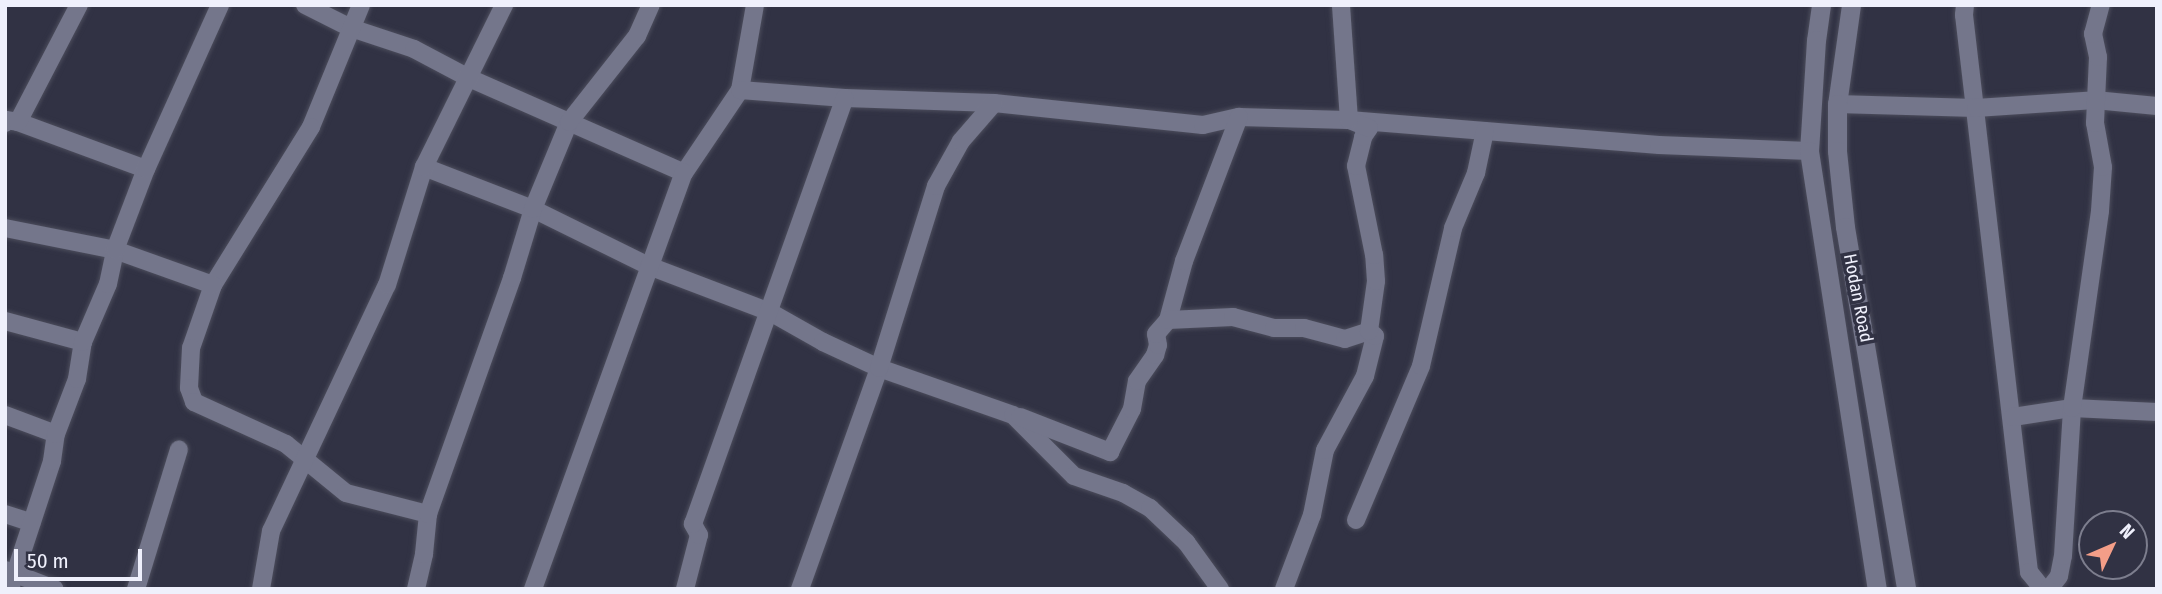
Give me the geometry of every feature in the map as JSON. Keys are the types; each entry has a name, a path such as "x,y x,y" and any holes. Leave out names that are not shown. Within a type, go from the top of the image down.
{"main road":[{"name":"Hodan Road","path":"1821,5 1809,151 1877,589"},
{"name":"Hodan Road","path":"1852,5 1837,104 1837,151 1845,227 1906,589"}],"street":[{"path":"79,5 11,122 146,169"},
{"path":"55,589 10,577 32,523 52,461 55,434 77,379 83,342 108,284 115,250 146,169 220,5"},
{"path":"305,5 351,28 414,49 469,78 684,173"},
{"path":"361,5 311,127 213,285 191,348 189,388 194,402 286,444 346,493 428,514"},
{"path":"261,589 271,531 387,285 424,167 504,5"},
{"path":"416,589 424,554 428,514 512,278 533,209 569,122 637,36 651,5"},
{"path":"533,589 583,458 684,173 740,90 755,5"},
{"path":"1341,5 1349,120"},
{"path":"1965,5 1964,15 2013,416 2029,572 2043,589"},
{"path":"2049,589 2059,576 2063,556 2072,408 2102,188 2095,100 2098,57 2093,34 2101,5"},
{"path":"740,90 845,99 994,103 1203,125 1239,117 1349,120 1659,145 1809,151"},
{"path":"685,589 699,536 693,524 845,99"},
{"path":"1837,104 1976,108 2095,100 2157,106"},
{"path":"800,589 879,368 936,186 961,141 994,103"},
{"path":"424,167 533,209 649,266 770,312 823,342 879,368 1004,411 1110,452 1132,409 1137,381 1155,355 1158,345 1156,334 1168,320 1184,261 1239,117"},
{"path":"1349,120 1369,128 1363,137 1356,166 1376,281 1369,331"},
{"path":"1356,520 1421,366 1453,228 1476,173 1485,131"},
{"path":"5,228 115,250 213,285"},
{"path":"1168,320 1233,317 1274,328 1304,328 1345,339 1369,331"},
{"path":"5,321 83,342"},
{"path":"1284,589 1312,515 1325,450 1372,357 1375,336 1369,331"},
{"path":"2013,416 2072,408 2157,412"},
{"path":"1004,411 1020,420 1074,476 1088,484 1123,493 1150,508 1186,542 1220,589"},
{"path":"5,415 55,434"},
{"path":"136,589 179,449"},
{"path":"5,514 32,523"}]}
